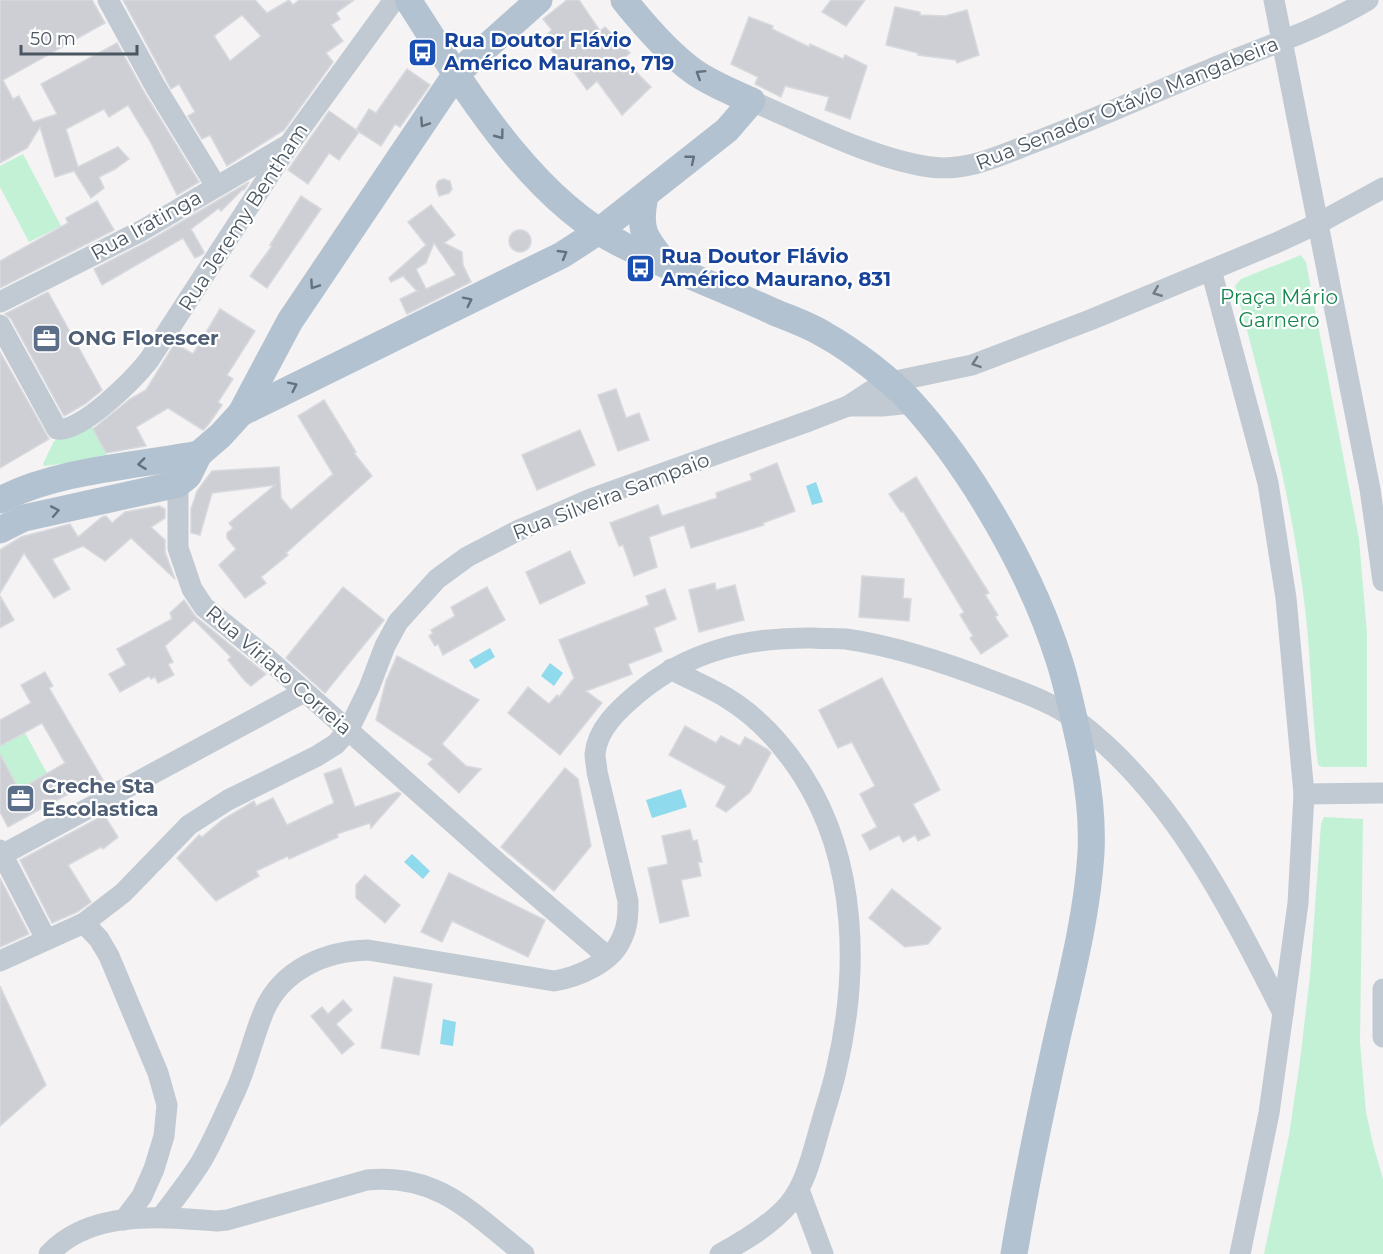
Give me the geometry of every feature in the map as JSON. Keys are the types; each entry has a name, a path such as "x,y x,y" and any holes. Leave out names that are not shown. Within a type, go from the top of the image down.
{"main road":[{"path":"408,0 456,74 515,155 544,187 599,231 622,245 824,334 891,382 912,403 972,484 1010,546 1038,604 1059,660 1087,776 1091,847 1081,935 1028,1167 1014,1254"},
{"path":"0,530 24,518 178,484 188,476 199,454 241,413 290,321 456,74 539,0"},
{"name":"Rua Senador Otávio Mangabeira","path":"624,0 668,48 693,71 725,90 746,109"},
{"path":"241,413 562,255 599,231 645,196 727,130 746,109"},
{"path":"645,196 641,219 643,229 666,264"},
{"path":"0,500 15,492 73,476 199,454"}],"street":[{"path":"108,0 155,86 216,186"},
{"name":"Rua Jeremy Bentham","path":"0,326 55,427 63,430 111,400 149,360 290,143 394,0"},
{"path":"1274,0 1370,489 1383,581"},
{"name":"Rua Senador Otávio Mangabeira","path":"746,109 778,112 861,148 905,161 930,167 975,165 1063,132 1211,69 1283,42 1340,16 1368,0"},
{"name":"Rua Iratinga","path":"0,302 141,231 290,143"},
{"name":"Rua Silveira Sampaio","path":"0,961 84,922 123,893 189,825 228,800 336,744 349,729 369,688 385,646 398,622 437,579 467,557 517,531 591,499 848,406 891,382 972,365 1211,270 1319,223 1383,188"},
{"path":"1211,270 1268,483 1286,598 1304,794 1298,903 1269,1113 1240,1254"},
{"name":"Rua Silveira Sampaio","path":"848,406 912,403"},
{"name":"Rua Viriato Correia","path":"178,484 178,548 192,590 204,607 349,729 498,863 608,957"},
{"path":"161,1217 201,1161 213,1138 238,1084 265,1009 273,994 288,978 304,966 329,956 369,950 554,981 571,978 608,957 622,940 628,922 628,901 597,772 595,754 600,738 609,722 640,692 671,669 712,651 747,643 790,638 844,639 888,648 967,671 1040,700 1074,718 1143,781 1177,825 1248,944 1283,1012"},
{"path":"671,669 729,699 769,732 788,755 815,797 827,825 844,877 850,943 846,1016 837,1071 810,1162 799,1190 789,1204 765,1226 720,1254"},
{"path":"46,939 1,854 304,692"},
{"path":"1304,794 1383,793"},
{"path":"84,922 99,939 119,979 158,1073 167,1106 164,1136 154,1169 142,1196 124,1220"},
{"path":"1383,989 1383,1037"},
{"path":"49,1254 64,1240 87,1228 124,1220 161,1217 226,1220 367,1180 382,1178 412,1181 434,1187 455,1199 524,1254"},
{"path":"799,1190 823,1254"}],"green space":[{"path":"23,154 61,226 29,242 0,187 0,166"},
{"name":"Praça Mário Garnero","path":"1301,255 1306,262 1359,539 1367,634 1367,767 1322,767 1318,765 1306,614 1297,553 1274,438 1235,286 1241,279"},
{"path":"91,424 108,458 44,466 54,441"},
{"path":"25,733 47,773 19,790 0,754 0,746"},
{"path":"1324,817 1363,819 1360,1042 1366,1112 1383,1179 1383,1254 1264,1254 1289,1135 1300,1061 1310,976 1321,824"}],"water":[{"path":"816,482 823,502 812,505 806,486"},
{"path":"490,648 495,657 475,669 469,660"},
{"path":"550,663 563,673 554,686 541,676"},
{"path":"681,789 687,807 652,818 646,800"},
{"path":"412,854 430,871 423,879 404,862"},
{"path":"443,1019 456,1022 453,1046 440,1044"}],"building":[{"path":"0,0 92,0 105,23 3,80 13,99 19,96 33,122 57,114 41,84 117,43 199,182 177,195 150,141 128,105 109,117 104,109 66,129 78,167 118,147 129,159 99,177 104,188 91,198 74,171 55,177 40,127 27,148 0,163"},
{"path":"123,0 255,0 267,13 289,0 293,5 299,0 354,0 336,13 340,19 331,25 343,41 326,53 333,62 284,130 227,166 210,135 202,139 188,116 195,112 179,84 171,89","holes":["242,15 261,36 230,61 214,36"]},
{"path":"567,0 579,0 600,31 605,27 630,53 623,59 651,87 622,115 597,81 587,90 564,58 560,62 543,38 552,30 543,19"},
{"path":"831,0 865,0 846,26 822,12"},
{"path":"895,7 920,12 920,15 945,16 967,10 979,55 957,63 956,60 918,55 918,53 886,45"},
{"path":"749,17 773,26 772,29 809,47 810,44 843,59 845,55 867,66 850,119 825,110 829,97 785,86 781,97 755,84 758,77 731,64"},
{"path":"407,69 430,85 400,127 395,124 381,146 356,130 369,109 376,113"},
{"path":"329,111 359,132 339,160 329,153 308,184 288,170"},
{"path":"443,179 450,181 452,189 449,193 439,196 436,186 438,181"},
{"path":"249,182 244,190 221,211 219,208 191,229 203,254 195,258 183,238 102,285 94,269 147,242"},
{"path":"301,196 321,209 267,288 250,276 272,246 270,245"},
{"path":"97,201 114,230 0,288 0,261 68,223 66,218"},
{"path":"431,205 455,235 444,243 462,252 463,265 471,282 407,314 400,299 417,291 403,276 391,282 389,278 426,245 408,222","holes":["434,243 456,275 426,289 416,269 426,263"]},
{"path":"516,230 524,230 531,237 531,245 524,252 516,252 509,245 509,237"},
{"name":"ONG Florescer","path":"48,292 102,390 85,404 64,416 11,319 5,314"},
{"path":"220,309 255,331 227,375 233,379 218,402 222,405 208,425 203,430 168,408 136,427 146,446 106,453 93,429 130,399 146,390 175,343 193,354"},
{"path":"0,352 49,439 0,468"},
{"path":"616,389 626,418 639,413 649,440 618,451 598,395"},
{"path":"324,400 356,452 354,453 372,476 286,553 288,555 261,577 266,583 245,598 219,565 236,549 227,538 227,533 233,528 229,523 275,485 212,493 200,535 191,533 191,509 197,491 212,471 279,467 281,498 291,510 333,474 298,416"},
{"path":"580,430 595,465 537,490 522,455"},
{"path":"777,463 795,511 763,523 764,525 691,548 684,525 649,537 657,567 634,576 623,545 619,546 610,523 658,505 662,516 717,498 716,493 752,480 750,474"},
{"path":"916,477 989,593 985,595 998,615 995,617 1008,636 981,654 970,638 973,636 960,615 964,612 903,511 901,512 889,494"},
{"path":"159,506 165,509 165,518 151,527 165,540 165,552 175,579 131,538 105,561 83,546 52,559 70,589 54,598 24,553 0,593 0,550 21,537 70,524 78,537 102,517 106,516 112,523 125,512"},
{"path":"570,551 585,583 540,604 526,572"},
{"path":"862,576 904,579 903,598 911,599 909,621 859,617"},
{"path":"715,583 716,590 735,585 744,620 699,632 689,590"},
{"path":"343,587 384,620 325,693 286,658"},
{"path":"487,587 505,620 443,655 438,644 435,646 429,636 433,633 431,630 455,616 451,607"},
{"path":"665,589 676,619 654,628 662,651 628,664 632,674 586,691 602,703 560,755 508,713 528,687 549,704 557,695 559,697 574,678 559,640 649,605 646,596"},
{"path":"0,596 14,620 0,628"},
{"path":"184,600 196,617 266,674 251,686 228,660 231,657 194,620 165,646 173,662 168,664 174,675 158,683 155,677 151,679 149,676 120,692 109,674 126,665 117,649 172,619 170,613"},
{"path":"397,656 479,700 442,744 466,766 481,769 459,793 428,764 433,759 376,720 386,681"},
{"path":"45,672 53,686 49,688 103,780 82,792 79,788 8,827 0,812 0,754 19,790 65,763 42,723 0,746 0,720 31,703 21,685"},
{"path":"882,678 940,790 913,804 930,835 918,841 915,835 903,842 899,835 870,850 862,835 877,827 860,794 875,786 852,742 838,748 819,710"},
{"path":"685,726 716,743 721,736 740,746 745,737 771,753 750,792 726,812 716,806 726,786 669,755"},
{"path":"341,768 355,807 398,792 401,794 371,828 370,823 337,834 338,837 256,871 259,876 216,901 177,858 199,835 202,837 222,820 254,801 256,806 273,798 287,825 334,803 324,774"},
{"path":"565,768 578,779 591,846 554,891 501,847"},
{"path":"104,815 118,837 103,849 101,847 68,865 91,902 77,912 52,923 20,860"},
{"path":"690,830 693,841 697,840 702,862 698,862 701,876 681,880 689,916 660,923 648,868 668,864 662,836"},
{"path":"449,873 545,920 528,957 452,921 442,942 421,932"},
{"path":"365,875 400,905 385,923 356,898 356,885"},
{"path":"0,878 29,934 0,947"},
{"path":"892,889 941,928 928,944 905,947 869,918"},
{"path":"394,977 432,984 419,1055 381,1048"},
{"path":"0,986 46,1085 0,1126"},
{"path":"343,1000 352,1010 336,1024 354,1044 342,1054 311,1016 322,1007 328,1014"}],"place":[{"name":"Rua Doutor Flávio Américo Maurano, 719","path":"423,52"},
{"name":"Rua Doutor Flávio Américo Maurano, 831","path":"640,268"},
{"name":"ONG Florescer","path":"47,338"},
{"name":"Creche Sta Escolastica","path":"21,798"}]}
